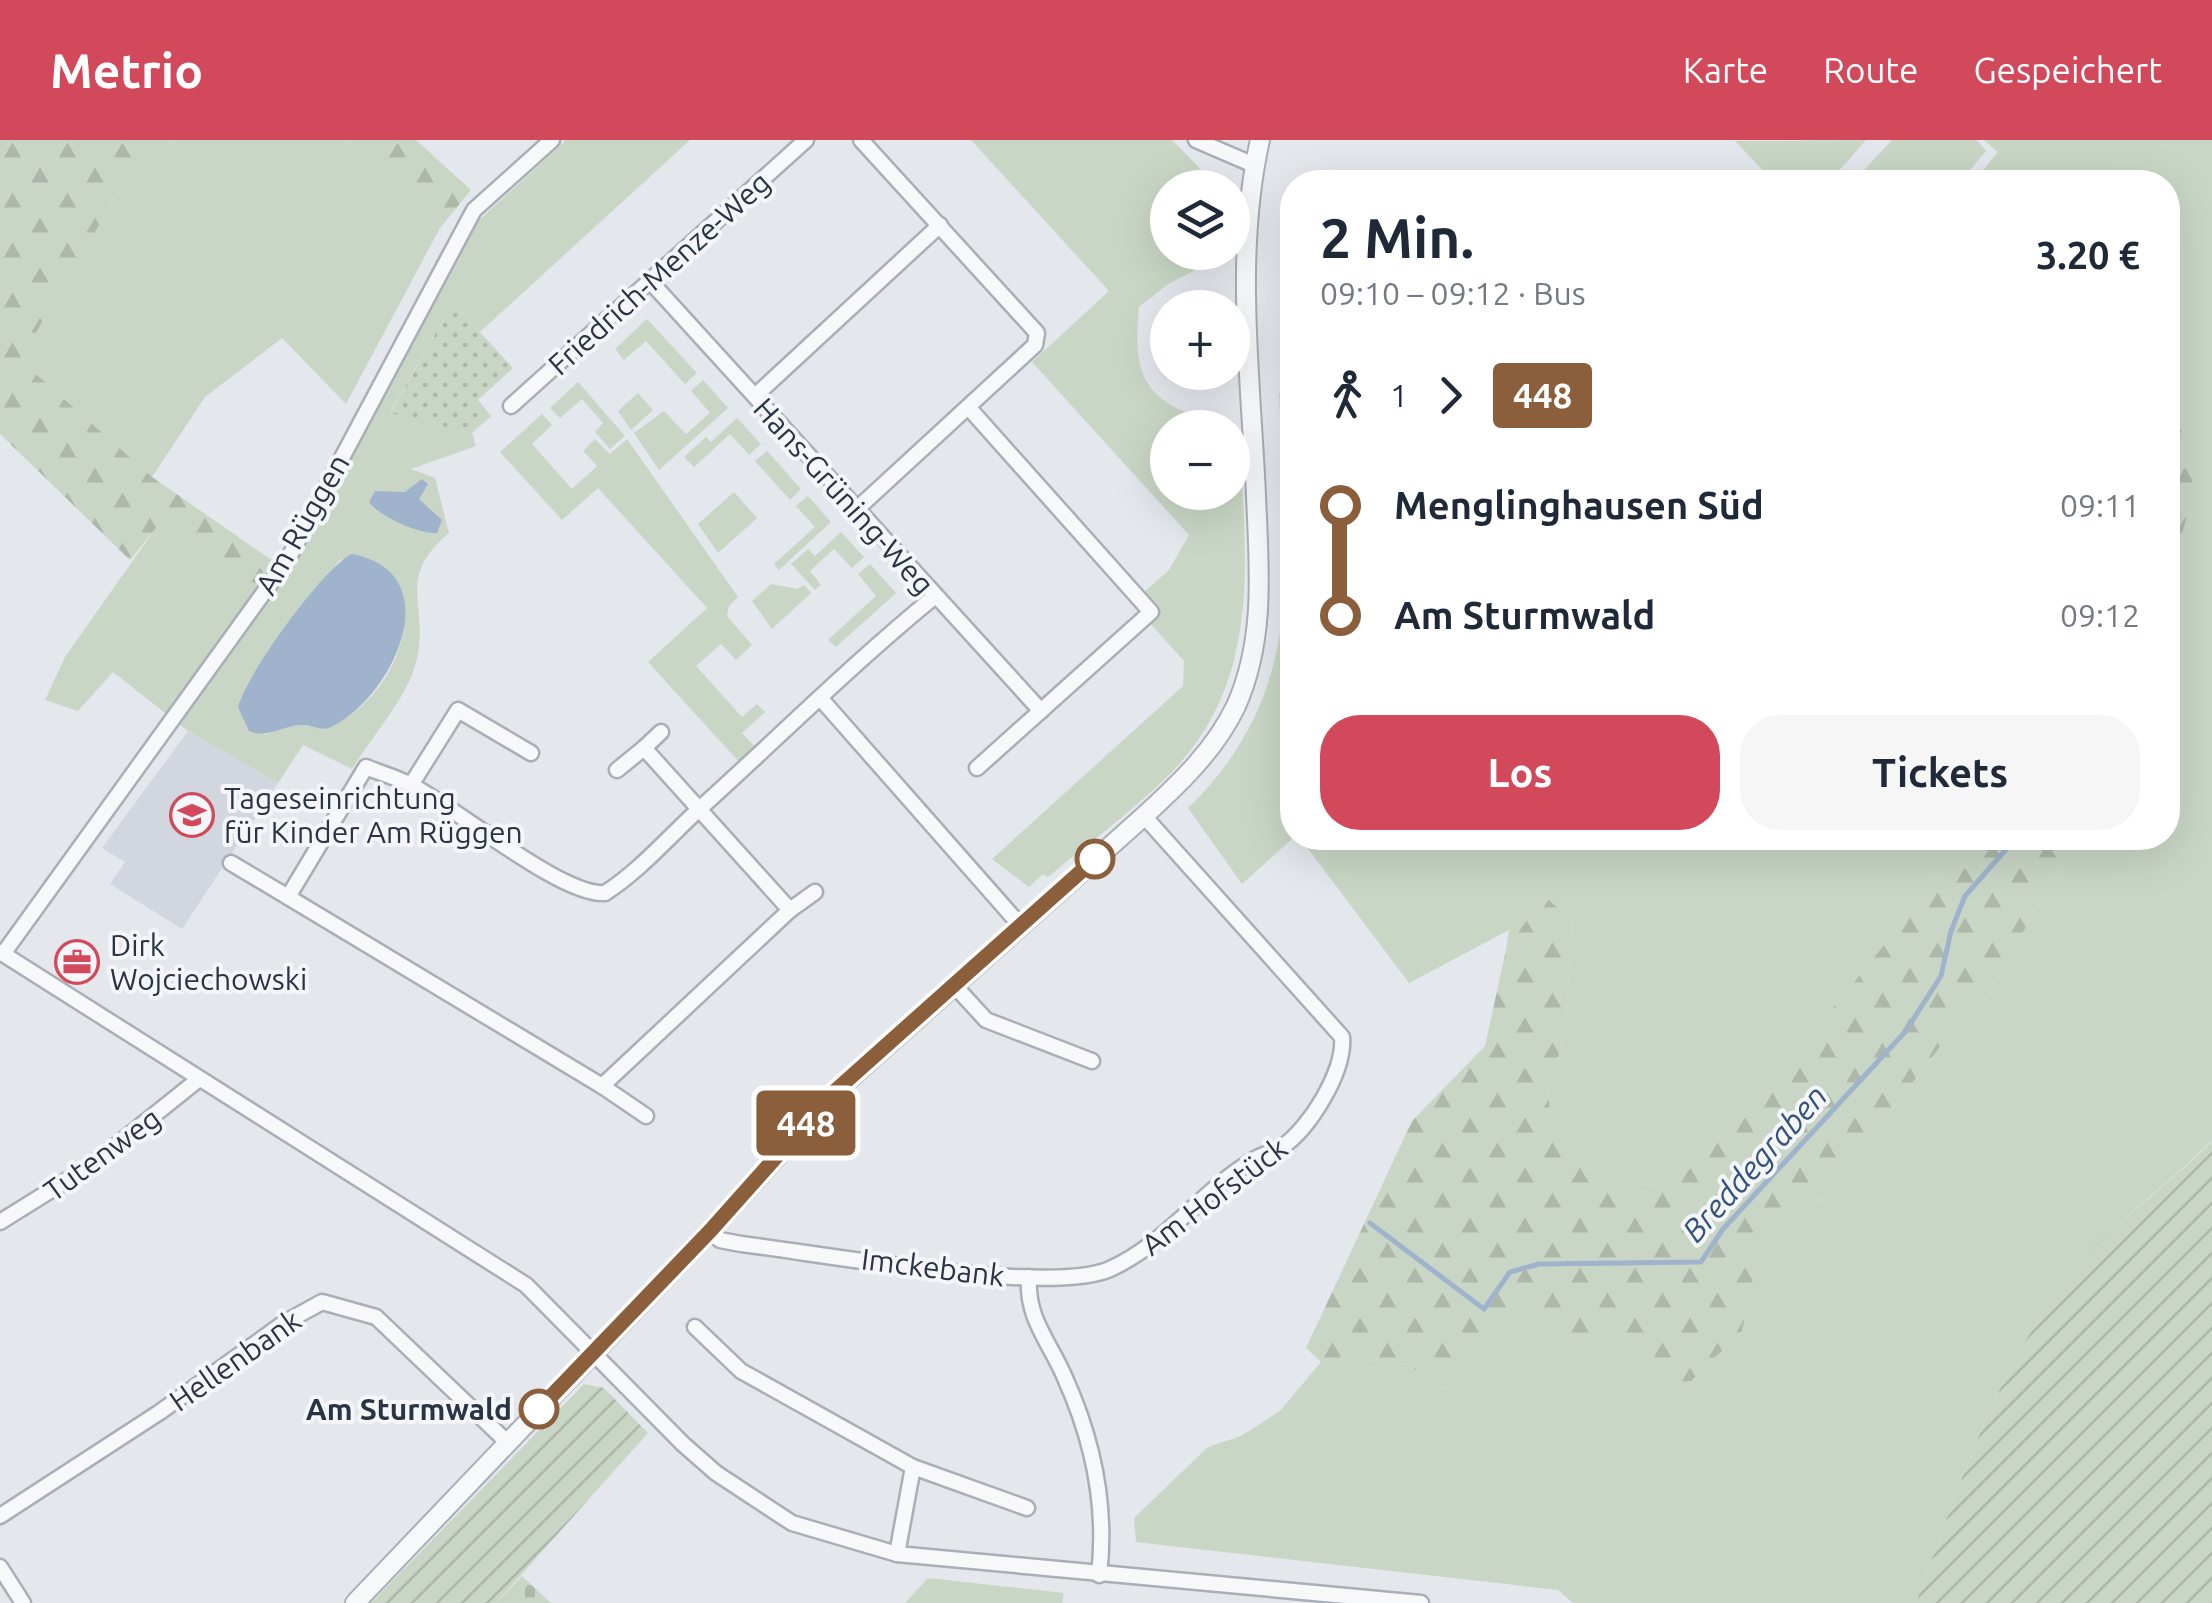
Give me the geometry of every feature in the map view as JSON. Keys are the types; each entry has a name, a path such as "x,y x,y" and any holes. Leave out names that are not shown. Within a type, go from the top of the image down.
{"street":[{"name":"Am Rüggen","path":"2,953 288,559 474,210 552,140"},
{"name":"Friedrich-Menze-Weg","path":"512,406 806,140"},
{"path":"857,508 1036,345 1037,333 861,140"},
{"path":"1196,140 1254,165"},
{"path":"355,1603 710,1231 834,1092 1144,816 1200,760 1236,706 1258,624 1246,234 1260,140"},
{"path":"755,396 940,225"},
{"name":"Hans-Grüning-Weg","path":"649,280 1041,711"},
{"path":"969,408 1151,612 977,768"},
{"path":"288,897 366,768 411,785 552,874 598,894 610,890 934,596"},
{"path":"820,700 1020,925"},
{"path":"411,785 458,710 531,753"},
{"path":"617,770 661,732"},
{"path":"644,748 790,910"},
{"name":"Am Hofstück","path":"1029,1277 1078,1279 1142,1252 1255,1159 1285,1146 1311,1115 1342,1052 1342,1036 1334,1026 1279,971 1144,816"},
{"path":"232,863 646,1116"},
{"path":"602,1086 790,910 815,892"},
{"path":"2,953 526,1286 683,1444 792,1523 897,1554 1421,1603"},
{"path":"953,984 986,1020 1092,1061"},
{"name":"Tutenweg","path":"0,1222 93,1164 199,1078"},
{"name":"Imckebank","path":"710,1231 720,1240 741,1244 1029,1277 1030,1308 1066,1379 1098,1476 1102,1509 1099,1575"},
{"name":"Hellenbank","path":"0,1516 160,1412 284,1323 322,1302 376,1317 508,1442"},
{"path":"695,1327 741,1371 913,1467 1027,1508"},
{"path":"897,1554 913,1467"},
{"path":"0,1567 23,1603"}],"shaded area":[{"name":"Tageseinrichtung für Kinder Am Rüggen","path":"188,731 278,783 182,929 110,884 125,862 102,848"}],"green space":[{"path":"0,140 175,140 119,191 20,360 152,477 270,559 256,591 160,523 130,560 0,434"},
{"path":"175,140 344,140 440,228 346,404 282,338 205,397 152,477 19,360 119,191"},
{"path":"344,140 416,140 471,190 440,228"},
{"path":"566,140 690,140 480,332 453,303 390,412 472,433 476,446 411,469 435,478 449,533 432,550 418,581 420,629 414,669 395,706 352,769 303,745 278,783 188,731 113,672 78,711 45,700 65,657 160,522 255,590 270,559 294,567 475,224","holes":["341,559 392,575 401,595 402,639 383,681 369,699 334,725 298,725 265,735 240,699 302,604"]},
{"path":"971,140 1172,140 1201,170 1150,170 1150,270 1196,270 1160,290 1150,290 1150,298 1139,307 1137,340 1141,369 1150,390 1181,410 1150,410 1150,492 1032,362 1109,291"},
{"path":"1866,140 1840,170 1763,170 1735,141"},
{"path":"1892,140 1977,140 1986,151 1970,170 1864,170"},
{"path":"1984,140 2212,140 2212,1140 2087,1254 2045,1309 2021,1348 1981,1431 1916,1603 1573,1603 1558,1590 1136,1542 1134,1518 1208,1447 1241,1436 1280,1411 1321,1362 1334,1366 1347,1352 1369,1361 1408,1365 1445,1390 1505,1319 1533,1314 1570,1336 1631,1336 1658,1383 1742,1331 1757,1255 1828,1193 1956,1026 1985,1001 2048,887 2076,850 2180,850 2180,170 1983,170 1998,152"},
{"path":"453,303 513,368 478,400 491,416 472,433 390,413"},
{"path":"647,319 697,373 685,384 646,341 624,360 615,349"},
{"path":"703,380 728,408 659,470 634,433 664,411 686,434 710,413 691,391"},
{"path":"578,382 625,436 610,449 595,432 603,423 582,399 560,418 550,408"},
{"path":"638,393 653,410 631,430 618,411"},
{"path":"542,414 552,425 532,444 572,489 597,466 583,451 595,439 610,454 627,439 738,597 729,606 727,616 752,645 736,660 721,644 696,666 742,717 757,704 765,712 742,733 756,748 740,763 648,662 707,608 598,488 562,520 500,452"},
{"path":"737,418 761,444 749,455 730,434 694,467 684,457 706,437 711,442"},
{"path":"2180,430 2189,448 2192,468 2192,490 2180,537"},
{"path":"767,451 801,489 790,500 755,461"},
{"path":"734,492 757,518 718,553 698,524"},
{"path":"808,496 831,522 779,570 774,564 815,527 796,506"},
{"path":"1166,510 1243,510 1242,616 1235,658 1221,698 1201,736 1171,773 1048,877 1043,874 1029,887 992,859 1183,686 1184,661 1149,622 1160,611 1143,593 1169,570 1189,535"},
{"path":"841,532 864,557 852,568 834,549 810,571 821,585 815,590 791,564 808,549 815,556"},
{"path":"870,564 896,593 836,647 828,640 876,596 858,574"},
{"path":"771,584 797,589 804,585 811,593 772,629 752,601"},
{"path":"1280,630 1280,850 1242,884 1188,808 1228,762 1256,715"},
{"path":"1309,850 1953,850 1855,982 1797,1050 1690,1169 1660,1185 1620,1181 1570,1161 1550,1112 1548,1091 1565,1032 1572,922 1544,895 1506,950 1509,930 1409,983"},
{"path":"1953,850 2076,850 2048,887 1985,1001 1956,1026 1828,1193 1758,1255 1742,1331 1691,1381 1658,1383 1630,1336 1570,1336 1533,1314 1505,1319 1445,1390 1408,1365 1369,1361 1347,1352 1334,1366 1321,1362 1306,1348 1412,1121 1485,1046 1506,950 1544,895 1572,922 1565,1033 1548,1091 1550,1112 1570,1161 1620,1181 1647,1186 1672,1181 1699,1161 1855,982"},
{"path":"2212,1141 2212,1603 1916,1603 1981,1431 2021,1348 2045,1309 2103,1238"},
{"path":"584,1384 604,1388 648,1433 496,1603 371,1603"},
{"path":"522,1576 551,1603 496,1603"},
{"path":"928,1578 1064,1593 1062,1603 905,1603"}],"water":[{"path":"422,479 428,484 419,499 442,520 437,533 400,524 369,502 375,491 405,492"},
{"path":"352,554 382,566 399,585 405,610 402,637 391,665 354,712 331,727 301,725 269,733 249,731 238,707 255,672 305,600"}],"waterway":[{"name":"Breddegraben","path":"1370,1223 1484,1309 1510,1272 1539,1264 1701,1262 1723,1229 1905,1032 1941,976 1951,931 1965,896 2005,850"}],"bus line":[{"name":"448","path":"539,1409 710,1231 834,1092 1095,859"}],"place":[{"name":"Tageseinrichtung für Kinder Am Rüggen","path":"192,815"},
{"name":"Dirk Wojciechowski","path":"77,962"},
{"name":"Am Sturmwald","path":"539,1409"}]}
